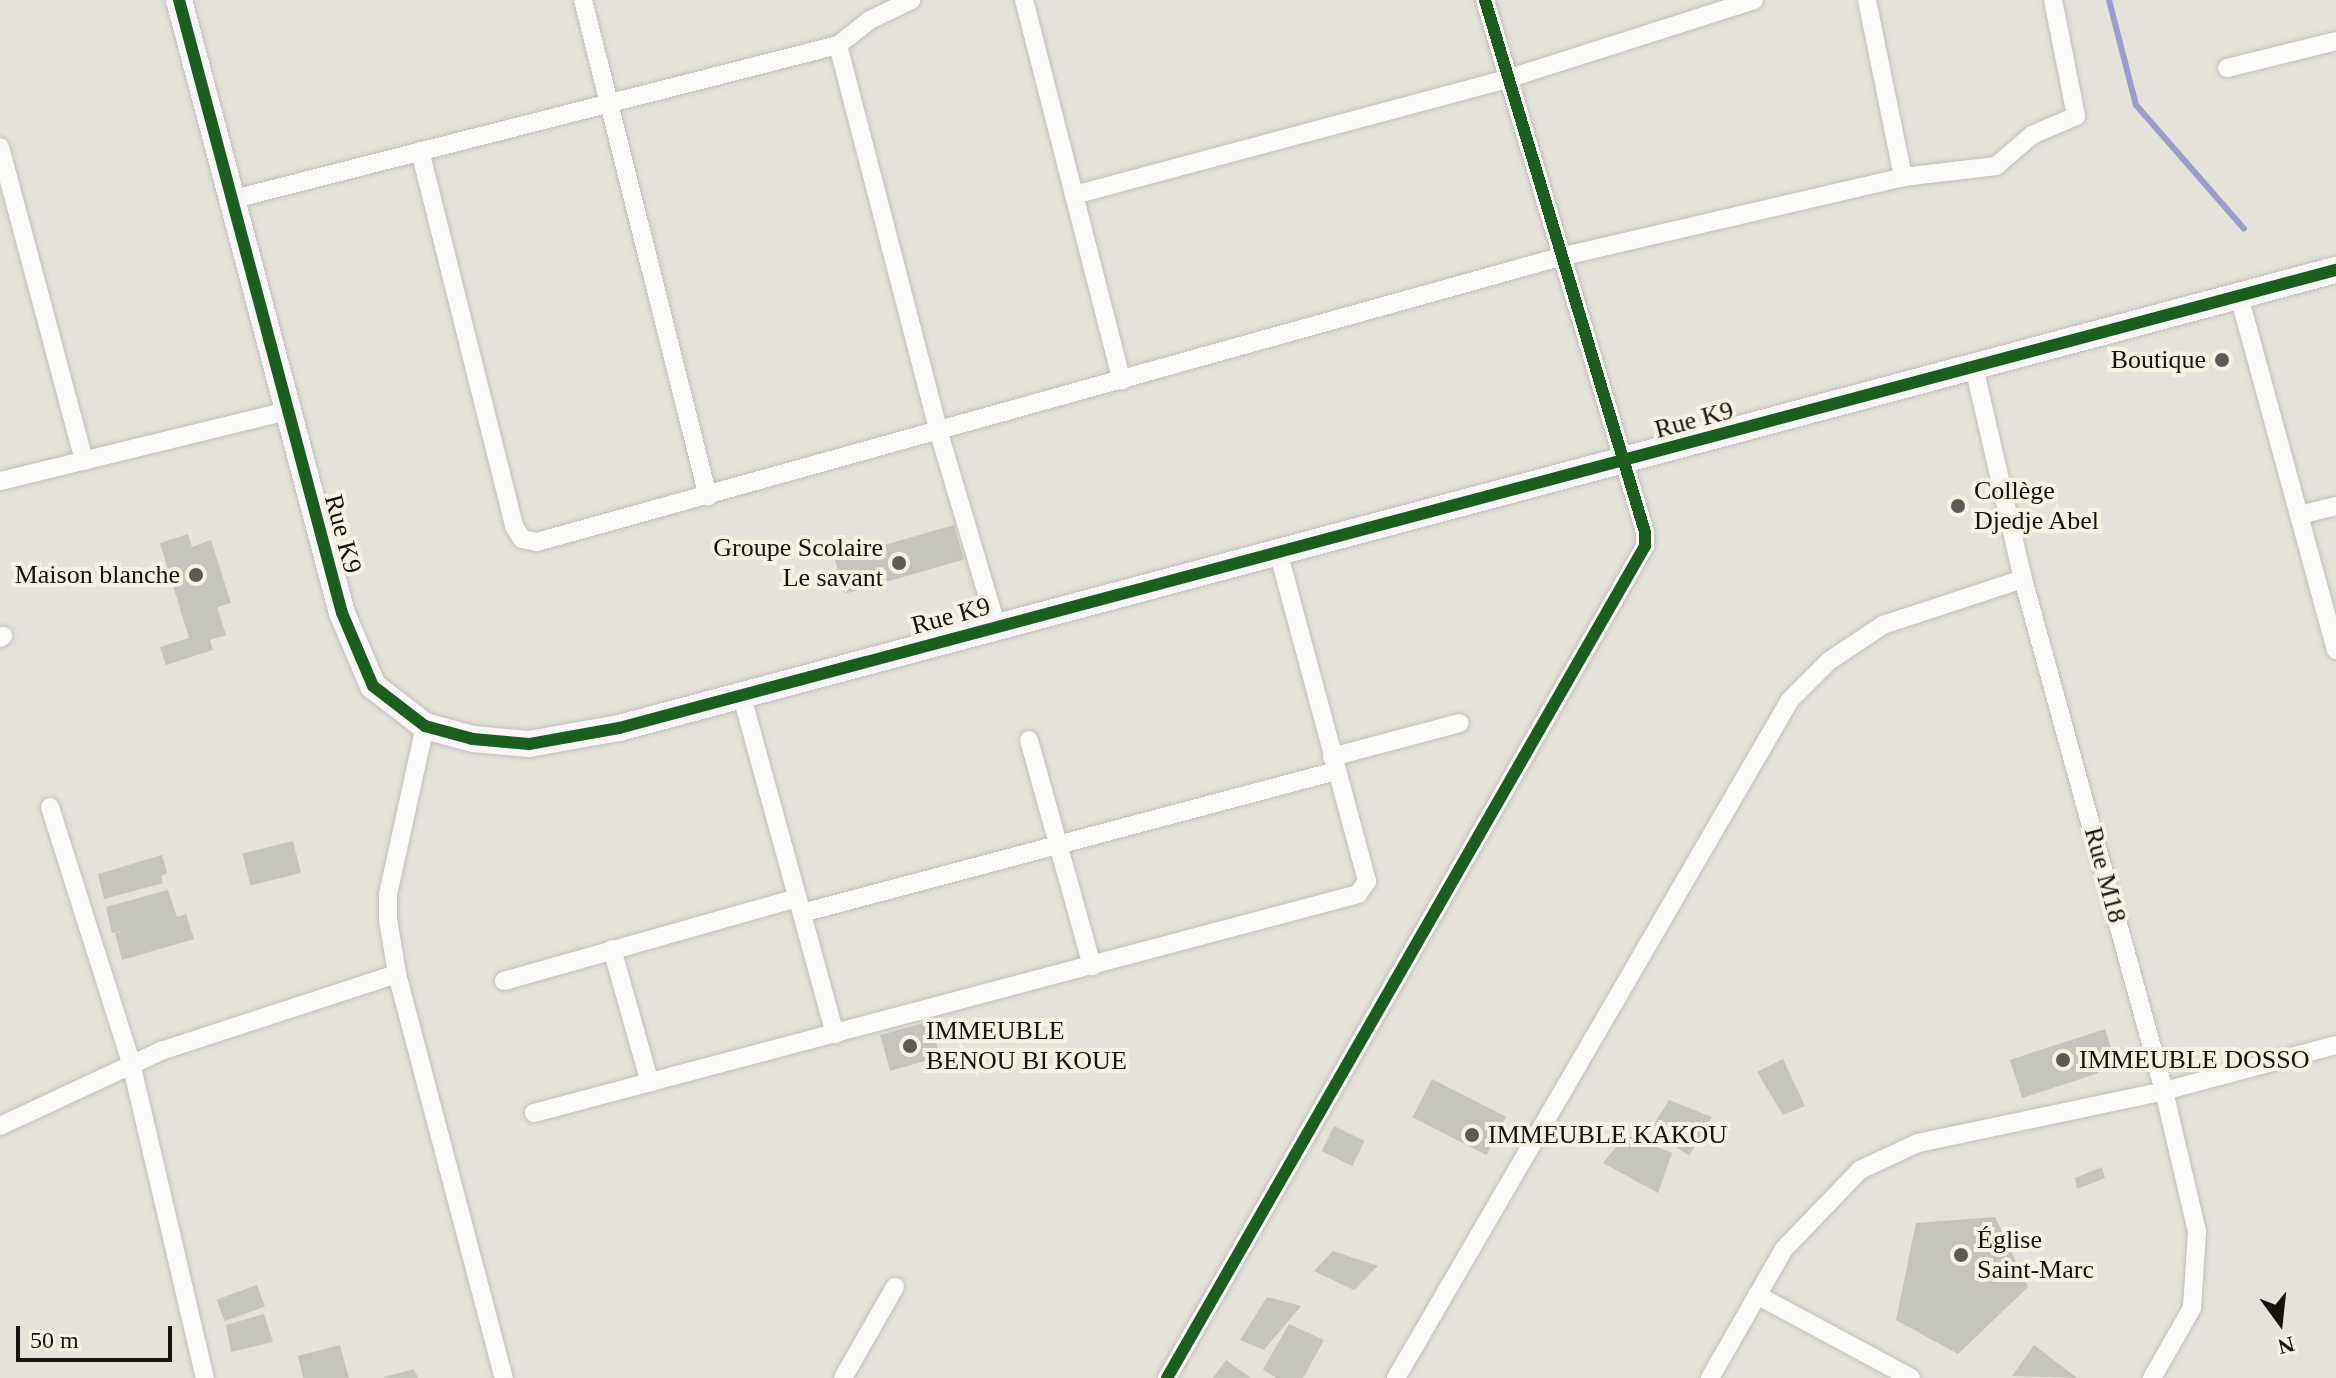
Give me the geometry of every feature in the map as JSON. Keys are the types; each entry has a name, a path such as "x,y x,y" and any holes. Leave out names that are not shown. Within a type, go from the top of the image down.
{"street":[{"name":"Rue K9","path":"179,0 342,613 373,686 425,726 473,739 529,744 619,728 2336,270"},
{"path":"583,0 708,497"},
{"path":"230,200 838,45 870,20 911,0"},
{"path":"1024,0 1122,381"},
{"path":"1167,1378 1645,546 1645,532 1620,462 1485,0"},
{"path":"1074,195 1510,78 1754,0"},
{"path":"1867,0 1903,177"},
{"path":"420,151 514,526 522,539 537,542 939,433 1560,257 1903,177 1996,166 2032,135 2076,116 2053,0"},
{"path":"2227,68 2336,41"},
{"path":"838,45 939,433 997,627"},
{"path":"0,147 84,461"},
{"path":"2239,296 2336,650"},
{"name":"Rue M18","path":"1974,367 2023,579 2164,1091 2197,1232 2192,1308 2152,1378"},
{"path":"2,477 84,461 287,411"},
{"path":"2300,515 2336,506"},
{"path":"534,1113 1358,894 1367,881 1278,551"},
{"path":"1396,1378 1790,700 1829,661 1883,625 2023,579"},
{"path":"741,693 835,1034"},
{"path":"504,981 612,949 1056,845 1334,764 1460,723"},
{"path":"425,726 388,894 397,974 504,1378"},
{"path":"1029,740 1092,966"},
{"path":"50,807 131,1063 205,1378"},
{"path":"612,949 650,1083"},
{"path":"0,1126 131,1063 397,974"},
{"path":"1710,1378 1784,1249 1860,1170 1918,1143 2164,1091 2336,1045"},
{"path":"843,1378 895,1287"},
{"path":"1757,1295 1911,1378"}],"building":[{"path":"954,525 964,560 845,594 835,559"},
{"name":"Maison blanche","path":"188,534 192,547 211,540 231,603 217,607 226,635 210,640 213,650 166,665 160,647 189,638 160,543"},
{"path":"293,841 301,873 251,886 243,854"},
{"path":"162,855 167,873 161,876 163,883 104,899 98,874"},
{"path":"168,890 177,917 186,914 194,939 122,960 115,933 128,929 112,933 106,907"},
{"name":"IMMEUBLE BENOU BI KOUE","path":"930,1021 940,1057 890,1071 880,1035"},
{"name":"IMMEUBLE DOSSO","path":"2105,1029 2117,1067 2022,1098 2010,1060"},
{"path":"1783,1059 1805,1106 1783,1115 1757,1072"},
{"name":"IMMEUBLE KAKOU","path":"1432,1079 1506,1117 1486,1155 1412,1117"},
{"path":"1669,1100 1712,1117 1689,1156 1651,1129"},
{"path":"1334,1126 1365,1141 1352,1166 1322,1151"},
{"path":"1626,1135 1672,1153 1658,1193 1603,1163"},
{"path":"2102,1167 2105,1178 2077,1189 2075,1178"},
{"name":"Église Saint-Marc","path":"1995,1217 2028,1287 1958,1354 1896,1320 1916,1223"},
{"path":"1333,1251 1378,1266 1354,1290 1314,1271"},
{"path":"257,1285 265,1307 224,1321 217,1300"},
{"path":"1267,1297 1301,1306 1264,1350 1240,1340"},
{"path":"264,1314 273,1342 231,1352 226,1325"},
{"path":"1289,1324 1324,1340 1303,1378 1276,1378 1263,1369"},
{"path":"340,1345 349,1378 303,1378 298,1356"},
{"path":"2034,1345 2077,1378 2012,1376"},
{"path":"1226,1360 1251,1378 1213,1378"},
{"path":"414,1369 418,1378 384,1378 384,1377"}],"waterway":[{"path":"2109,0 2136,105 2244,229"}],"cycle path":[{"path":"179,0 342,613 373,686 425,726 473,739 529,744 619,728 2336,270"},
{"path":"1167,1378 1645,546 1645,532 1485,0"}],"place":[{"name":"Boutique","path":"2222,360"},
{"name":"Collège Djedje Abel","path":"1958,506"},
{"name":"Groupe Scolaire Le savant","path":"899,563"},
{"name":"Maison blanche","path":"196,575"},
{"name":"IMMEUBLE BENOU BI KOUE","path":"910,1046"},
{"name":"IMMEUBLE DOSSO","path":"2063,1060"},
{"name":"IMMEUBLE KAKOU","path":"1472,1135"},
{"name":"Église Saint-Marc","path":"1961,1255"}]}
